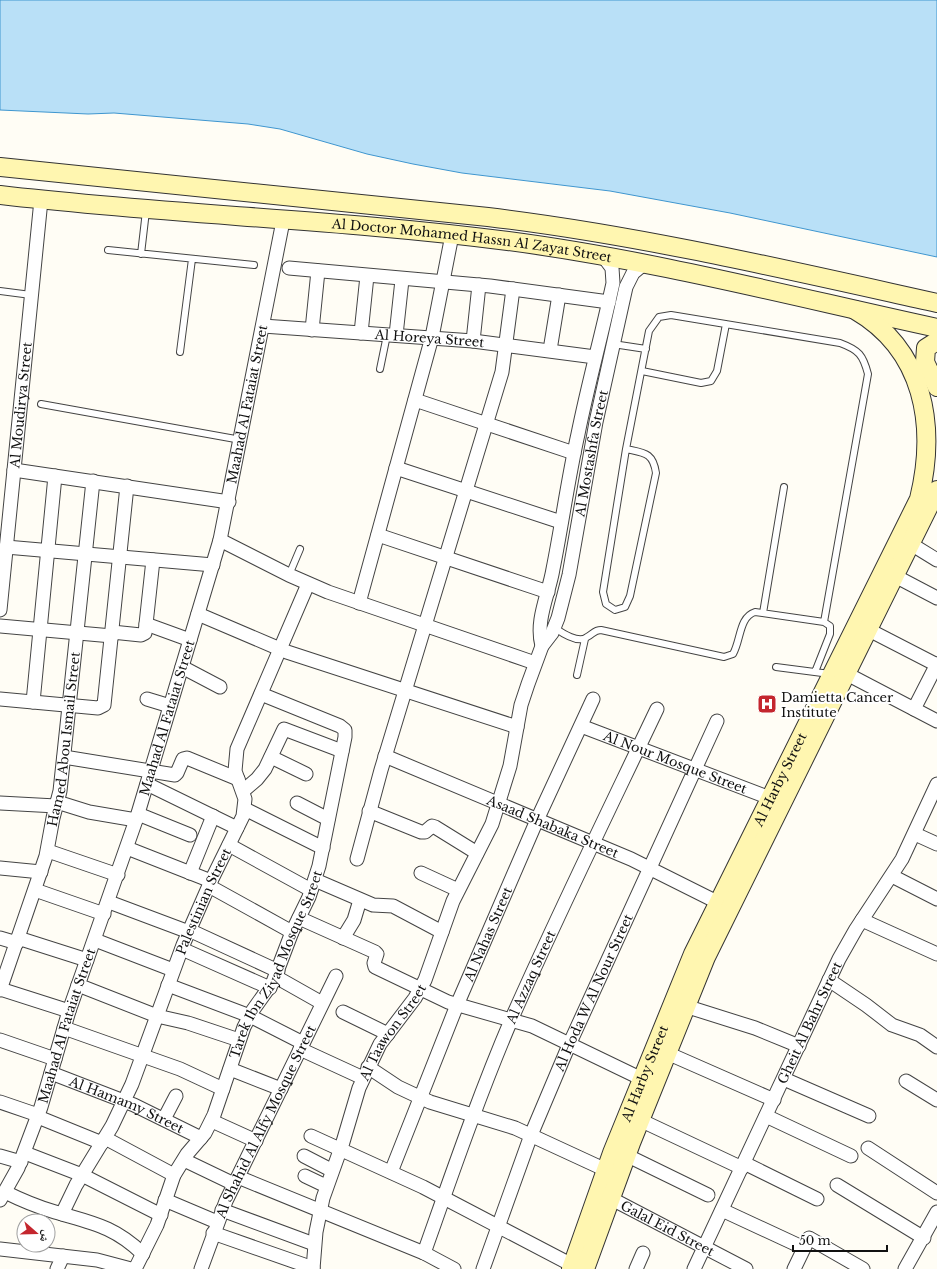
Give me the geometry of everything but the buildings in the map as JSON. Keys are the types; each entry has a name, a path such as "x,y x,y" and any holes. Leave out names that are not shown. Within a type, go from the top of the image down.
{"street":[{"name":"Al Doctor Mohamed Hassn Al Zayat Street","path":"0,167 488,217 549,225 692,249 937,303"},
{"name":"Al Doctor Mohamed Hassn Al Zayat Street","path":"0,195 41,200 452,235 603,256 706,275 937,328"},
{"name":"Al Moudirya Street","path":"0,610 41,200"},
{"name":"Maahad Al Fataiat Street","path":"3,1196 23,1157 38,1116 52,1073 69,1011 118,875 137,817 213,565 229,502 282,221"},
{"path":"359,603 432,338 452,235"},
{"name":"Al Mostashfa Street","path":"542,646 540,624 548,592 574,453 614,278 610,264 603,256"},
{"name":"Al Mostashfa Street","path":"499,804 510,766 523,700 542,646 555,628 568,580 588,461 628,282 636,269 645,263"},
{"path":"289,268 402,280 479,285 559,294 609,302"},
{"path":"312,330 318,271"},
{"path":"361,333 367,276"},
{"path":"392,335 402,280"},
{"path":"473,341 479,285"},
{"path":"357,859 385,756 503,367 513,289"},
{"path":"550,350 559,294"},
{"name":"Al Harby Street","path":"576,1268 610,1198 626,1155 639,1110 642,1079 675,997 717,902 919,499 927,477 934,442 926,399 919,379 909,360 889,335 873,321 855,310"},
{"name":"Al Horeya Street","path":"263,326 506,344 595,357"},
{"path":"937,340 926,348 924,357 937,387"},
{"path":"599,342 613,344"},
{"path":"415,400 574,453"},
{"path":"396,468 561,522"},
{"path":"14,470 229,502"},
{"path":"33,702 55,476"},
{"name":"Hamed Abou Ismail Street","path":"1,982 36,890 48,851 57,804 70,705 93,482"},
{"path":"0,700 98,708 104,705 127,486"},
{"name":"Al Harby Street","path":"576,1268 606,1170 639,1110 667,1053 685,1006 733,900 831,674 869,630 911,544 933,509 937,490"},
{"path":"378,535 548,592"},
{"path":"220,540 308,584 535,663"},
{"path":"911,544 937,560"},
{"path":"6,547 213,565"},
{"path":"0,626 77,633 141,635 145,631 153,560"},
{"path":"895,576 937,598"},
{"name":"Palestinian Street","path":"62,1214 124,1101 143,1057 173,970 189,931 245,809 246,799 240,785 235,766 237,749 308,584"},
{"path":"198,614 280,650 517,727"},
{"path":"146,624 190,640"},
{"path":"869,630 937,665 914,709"},
{"path":"182,667 220,686"},
{"path":"831,674 914,709 937,721"},
{"name":"Tarek Ibn Ziyad Mosque Street","path":"135,1269 161,1215 174,1175 212,1121 239,1040 250,1016 275,978 292,932 313,885 323,848 346,733 343,728 261,694"},
{"path":"147,699 170,706"},
{"name":"Al Nahas Street","path":"392,1172 457,1005 536,820 593,699"},
{"name":"Al Azzaq Street","path":"424,1253 474,1116 512,1020 592,843 657,709"},
{"name":"Al Hoda W Al Nour Street","path":"483,1269 531,1135 569,1045 717,720"},
{"name":"Al Nour Mosque Street","path":"581,726 770,798"},
{"path":"64,757 176,774 182,760 187,758 240,785 261,774 271,757 282,731 286,728 342,751"},
{"name":"Asaad Shabaka Street","path":"385,756 650,868 717,902"},
{"path":"271,757 306,774"},
{"path":"147,784 237,828"},
{"name":"Gheit Al Bahr Street","path":"694,1269 844,949 892,876 915,834 937,784"},
{"path":"0,803 57,804 93,813 137,817 190,835"},
{"path":"297,803 328,819"},
{"name":"Al Taawon Street","path":"313,1269 314,1244 326,1186 365,1073 388,1034 420,989 431,966 458,890 492,824 499,804"},
{"path":"245,809 323,848"},
{"path":"369,812 421,832 434,826 477,853"},
{"path":"190,873 213,816"},
{"path":"915,834 937,844"},
{"path":"229,845 313,885 373,905 393,906 442,932"},
{"path":"127,848 190,873 292,932"},
{"path":"48,851 118,875"},
{"path":"0,868 41,872"},
{"path":"421,873 458,890"},
{"path":"892,876 937,899"},
{"path":"36,890 189,931 322,1003"},
{"path":"343,938 354,920 360,900"},
{"path":"299,918 375,952 377,954 374,963 375,967 420,989 457,1005 542,1030 569,1045 642,1079"},
{"path":"862,920 937,954"},
{"path":"0,938 18,940 87,960"},
{"path":"95,940 173,970"},
{"path":"182,949 275,978"},
{"name":"Al Shahid Al Alfy Mosque Street","path":"200,1269 222,1210 336,976"},
{"path":"829,980 852,994 895,1027 920,1035 937,1047"},
{"path":"1,982 69,1011"},
{"path":"78,985 157,1016 188,1023 239,1040"},
{"path":"168,985 250,1016 302,1046 365,1073 388,1081 420,1097 474,1116 499,1122 531,1135 606,1170"},
{"path":"685,1006 755,1028 799,1046"},
{"path":"343,1012 388,1034"},
{"path":"64,1028 180,1069 223,1089"},
{"path":"0,1040 55,1059"},
{"path":"667,1053 774,1100"},
{"path":"230,1068 281,1089"},
{"name":"Al Hamamy Street","path":"52,1073 124,1101 201,1138"},
{"path":"784,1079 869,1116"},
{"path":"906,1081 937,1100"},
{"path":"164,1119 176,1096"},
{"path":"0,1102 103,1141 174,1175"},
{"path":"639,1110 743,1165 817,1199"},
{"path":"766,1116 851,1156"},
{"path":"212,1121 256,1141"},
{"path":"311,1136 392,1172 576,1268"},
{"path":"868,1148 937,1193"},
{"path":"626,1155 708,1195"},
{"path":"0,1156 23,1157 82,1176 161,1215"},
{"path":"304,1156 332,1170"},
{"path":"184,1160 320,1210 424,1253 454,1269"},
{"path":"305,1176 326,1186"},
{"path":"837,1185 924,1238"},
{"path":"3,1196 89,1221 109,1229 127,1240 143,1254"},
{"name":"Galal Eid Street","path":"610,1198 746,1269"},
{"path":"165,1200 215,1228 313,1269"},
{"path":"222,1210 314,1244"},
{"path":"722,1210 807,1243 863,1269"},
{"path":"905,1269 924,1238 937,1212"},
{"path":"794,1269 807,1243"},
{"path":"0,1249 63,1256 102,1265 131,1269"},
{"path":"636,1269 643,1253"},
{"path":"57,1269 63,1256"}],"lane":[{"path":"141,254 146,209"},
{"path":"108,250 254,265"},
{"path":"180,352 192,259"},
{"path":"0,291 31,295"},
{"path":"626,449 647,453 655,462 656,473 630,596 625,607 615,610 606,604 603,592 626,449 646,349 650,331 659,317 671,315 840,343 854,348 864,360 868,374 824,622"},
{"path":"642,371 701,383 711,381 716,371 726,324"},
{"path":"380,368 392,335"},
{"path":"613,344 646,349"},
{"path":"41,404 241,440"},
{"path":"764,613 784,487"},
{"path":"289,575 300,549"},
{"path":"577,675 585,639 594,632 601,630 724,657 733,654 738,645 744,620 748,614 755,612 764,613 824,622 830,626 831,674 776,667"},
{"path":"555,628 570,636 585,639"}],"water":[{"path":"0,0 937,0 937,257 730,213 610,191 462,173 413,164 367,154 280,129 248,124 114,113 88,114 0,110"}],"place":[{"name":"Damietta Cancer Institute","path":"767,704"}]}
